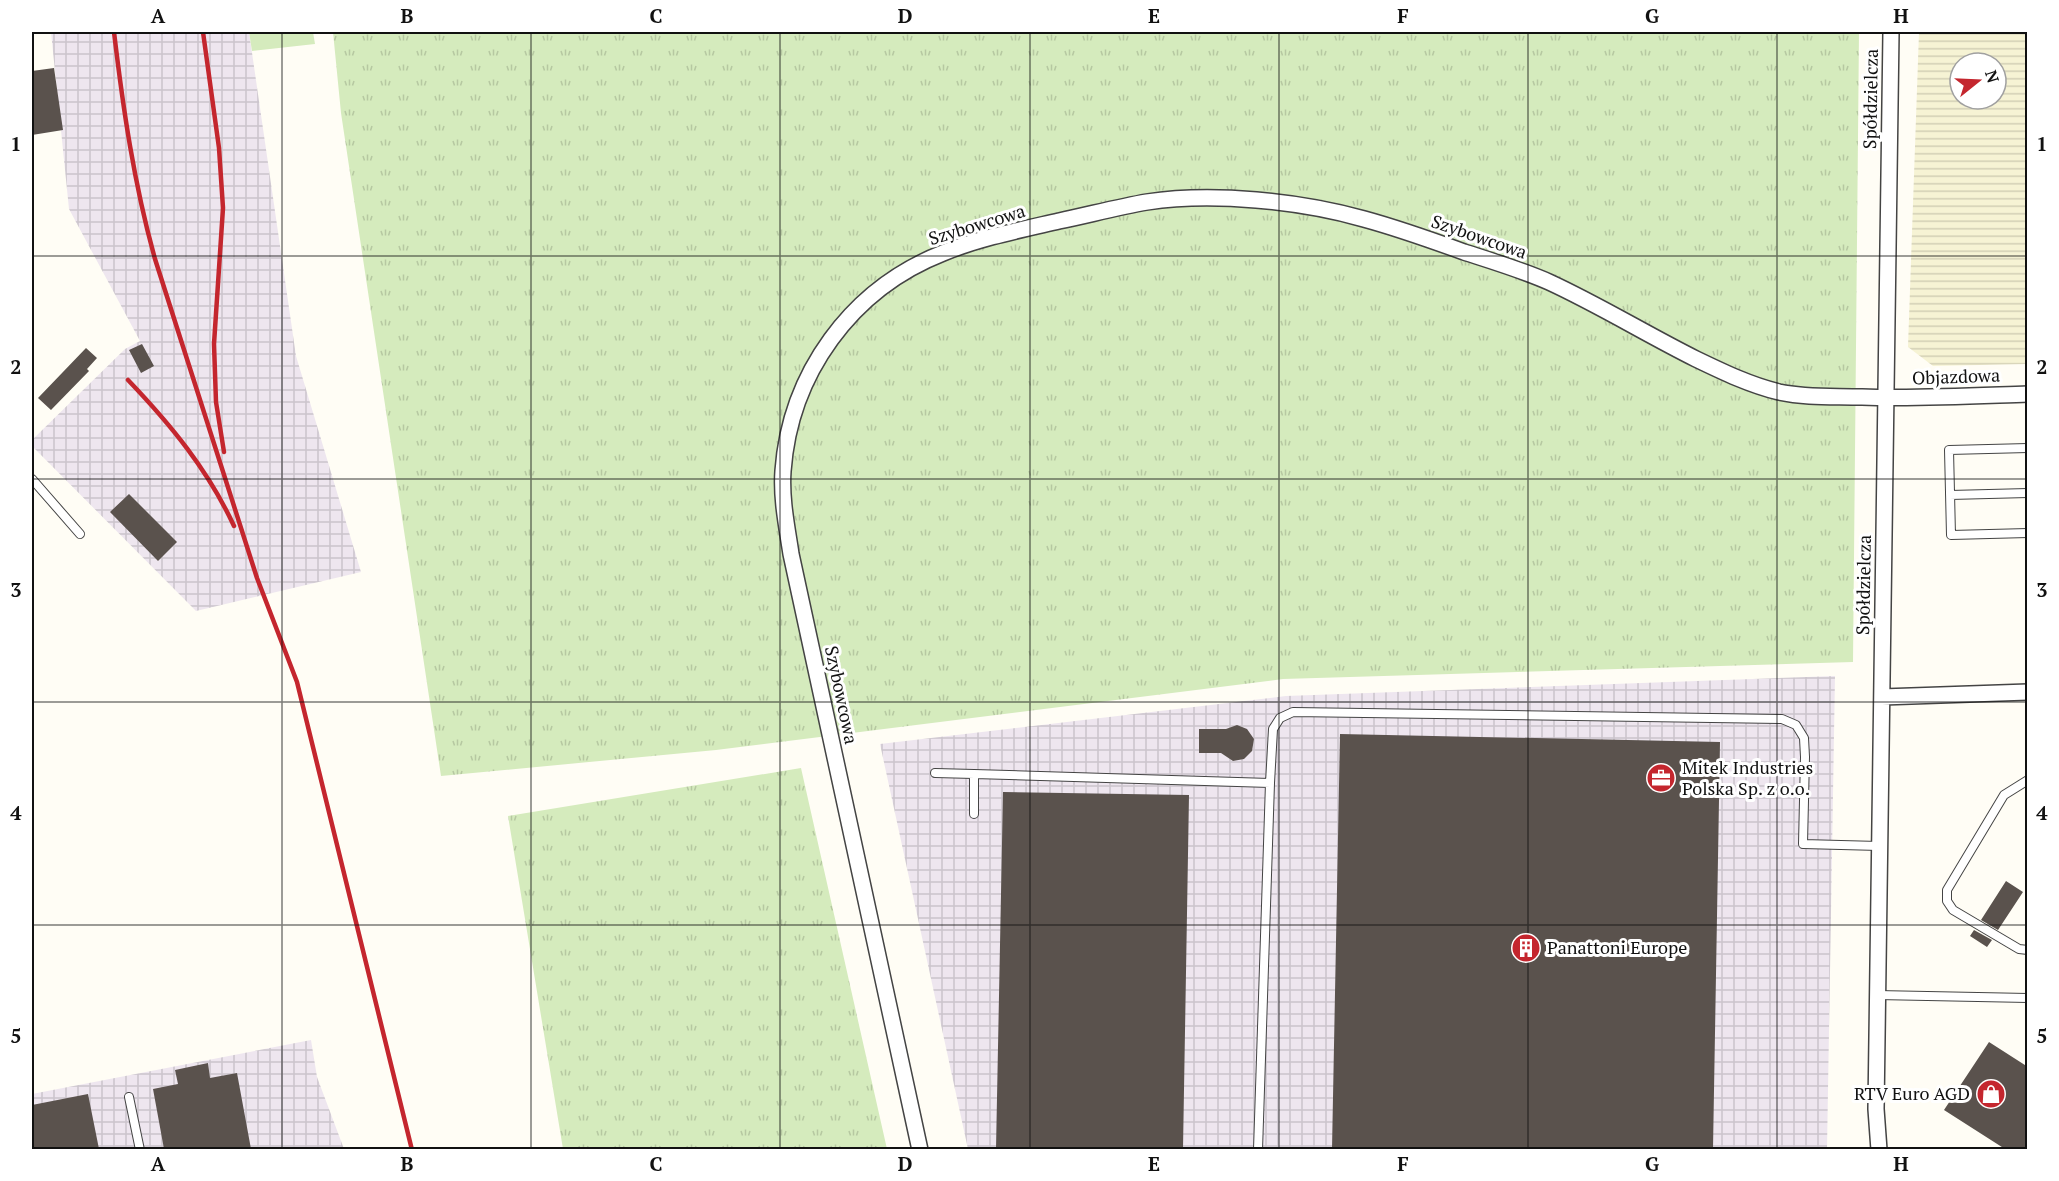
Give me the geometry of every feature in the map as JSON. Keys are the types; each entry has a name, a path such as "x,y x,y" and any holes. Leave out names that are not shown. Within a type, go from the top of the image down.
{"street":[{"name":"Spółdzielcza","path":"1878,1144 1877,995 1891,32"},
{"name":"Szybowcowa","path":"921,1149 791,554 782,475 794,408 805,382 840,326 863,302 888,282 942,253 975,242 1148,202 1191,199 1288,204 1364,219 1538,278 1607,311 1732,377 1756,386 1801,395 1886,399"},
{"name":"Objazdowa","path":"1886,399 2028,394"},
{"path":"1882,697 2028,692"}],"lane":[{"path":"2028,448 1949,450 1951,535 2028,533"},
{"path":"32,479 80,534"},
{"path":"1950,495 2028,493"},
{"path":"1258,1149 1270,783 1274,729 1280,718 1293,712 1782,719 1796,725 1804,738 1803,844 1879,846"},
{"path":"935,773 1270,783"},
{"path":"974,774 974,814"},
{"path":"2025,951 1953,910 1947,901 1947,890 2004,795 2028,780"},
{"path":"1877,995 2028,998"},
{"path":"129,1097 140,1149"}],"shaded area":[{"path":"51,32 249,32 296,356 361,572 196,611 32,446 32,440 125,349 140,341 69,209"},
{"path":"1919,32 2027,32 2027,364 1933,366 1908,347"},
{"path":"1835,676 1827,1149 968,1149 880,744 1286,696"},
{"path":"311,1040 317,1077 344,1149 32,1150 32,1094"}],"green space":[{"path":"249,32 313,32 315,44 252,51"},
{"path":"333,32 1859,32 1853,662 1283,679 716,750 441,776 341,113"},
{"path":"801,768 887,1149 563,1149 508,816"}],"building":[{"path":"54,68 63,130 32,135 32,71"},
{"path":"142,344 154,366 141,373 129,350"},
{"path":"86,348 97,358 87,369 89,371 51,410 38,398"},
{"path":"129,494 177,542 158,561 110,512"},
{"path":"1237,725 1247,729 1254,739 1252,751 1244,759 1233,761 1221,753 1199,753 1199,729 1226,729"},
{"name":"Panattoni Europe","path":"1340,734 1720,742 1713,1149 1332,1149"},
{"path":"1003,792 1189,795 1183,1149 996,1149"},
{"path":"2006,881 2023,892 1998,930 1981,920"},
{"path":"1974,930 1992,940 1987,947 1970,936"},
{"name":"RTV Euro AGD","path":"1989,1042 2028,1067 2028,1149 2005,1149 1944,1110"},
{"path":"208,1063 210,1078 237,1073 251,1149 164,1149 153,1089 178,1084 175,1070"},
{"path":"88,1094 99,1149 32,1149 32,1105"}],"railway":[{"path":"114,32 130,146 155,259 257,578 297,682 412,1150"},
{"path":"203,32 219,148 223,208 214,344 216,402 224,452"},
{"path":"128,380 187,449 213,486 234,526"}],"place":[{"name":"Mitek Industries Polska Sp. z o.o.","path":"1661,778"},
{"name":"Panattoni Europe","path":"1526,948"},
{"name":"RTV Euro AGD","path":"1991,1094"}]}
